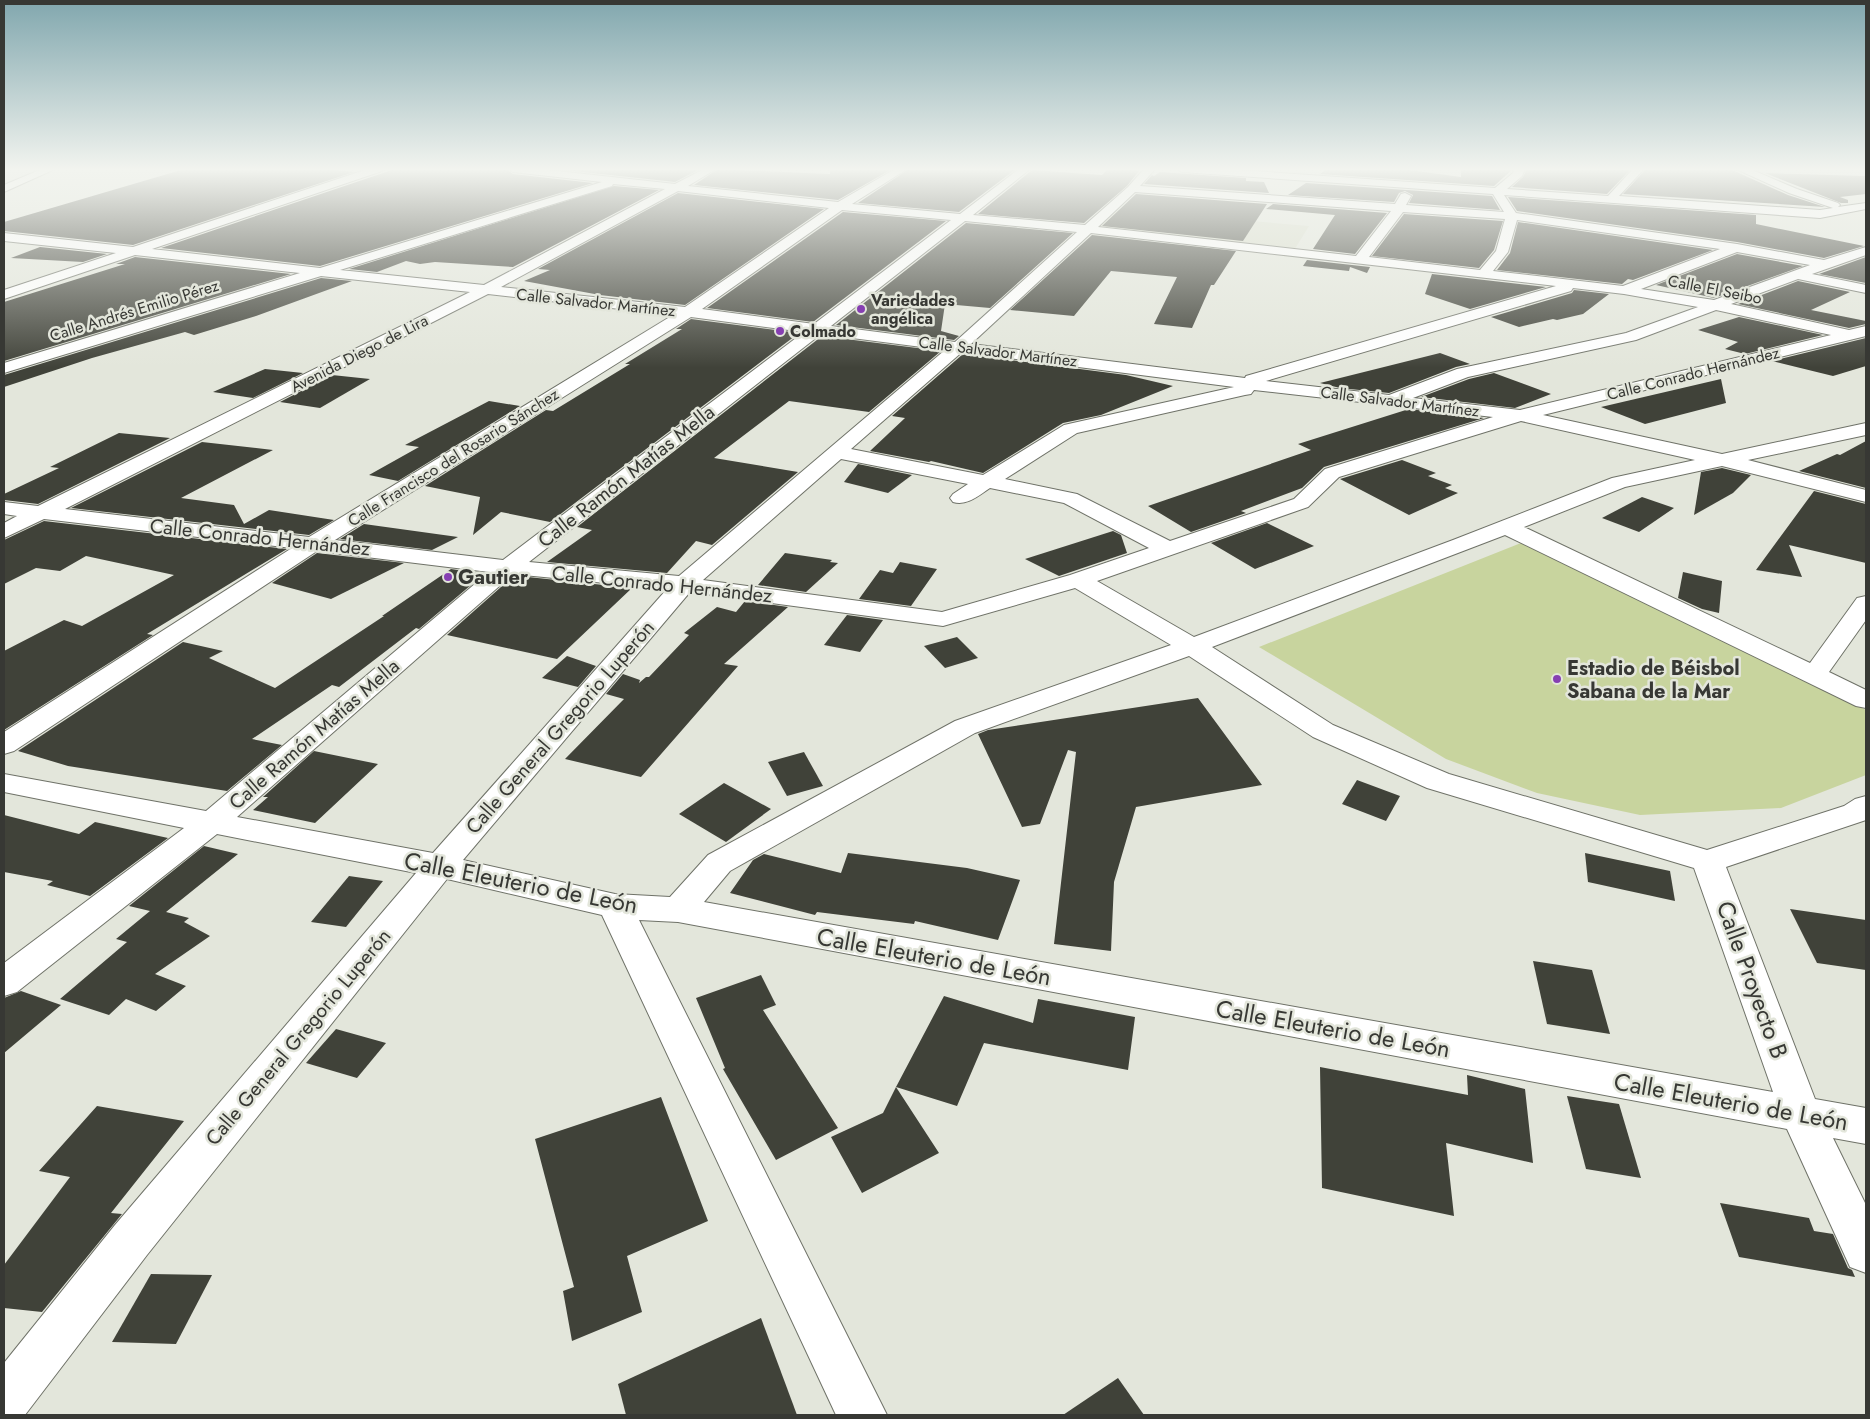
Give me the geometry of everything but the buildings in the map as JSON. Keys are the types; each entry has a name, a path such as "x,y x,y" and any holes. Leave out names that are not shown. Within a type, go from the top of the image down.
{"street":[{"path":"4,295 181,235"},
{"name":"Calle Andrés Emilio Pérez","path":"4,368 437,235"},
{"name":"Avenida Diego de Lira","path":"4,531 484,290 586,235"},
{"name":"Calle Francisco del Rosario Sánchez","path":"4,745 315,543 688,312 798,235"},
{"name":"Calle Ramón Matías Mella","path":"4,982 212,822 508,567 938,235"},
{"name":"Calle General Gregorio Luperón","path":"4,1402 131,1240 440,866 684,584 959,346 1079,235"},
{"name":"Calle El Seibo","path":"1141,235 1624,290 1715,305 1861,334"},
{"path":"1359,260 1381,235"},
{"path":"1484,273 1502,252 1507,235"},
{"path":"1647,235 1737,248 1825,264"},
{"name":"Calle Salvador Martínez","path":"4,237 688,312 1263,386 1520,415 1723,460 1866,496"},
{"path":"1624,290 1737,248"},
{"path":"1393,400 1462,374 1630,337 1825,264 1866,251"},
{"path":"1799,275 1866,289"},
{"path":"1242,383 1577,285"},
{"name":"Calle Conrado Hernández","path":"4,508 508,567 684,584 943,619 1078,580 1301,503 1332,472 1520,415 1861,334"},
{"path":"960,498 1071,429 1263,386"},
{"path":"678,910 719,864 965,727 1192,646 1619,482 1866,428"},
{"path":"837,452 1070,498 1168,548"},
{"path":"1506,527 1866,700"},
{"path":"1078,580 1192,646 1324,731 1438,781 1708,860 1855,813 1866,806"},
{"path":"1814,675 1866,603"},
{"name":"Calle Eleuterio de León","path":"4,784 440,866 615,906 678,910 1866,1126"},
{"name":"Calle Proyecto B","path":"1708,860 1801,1114 1866,1252"},
{"path":"615,906 862,1415"}],"shaded area":[{"path":"1142,235 1303,235 1293,252"}],"green space":[{"name":"Estadio de Béisbol Sabana de la Mar","path":"1526,541 1866,710 1866,775 1781,808 1640,815 1537,793 1446,759 1259,647"}],"place":[{"name":"Variedades angélica","path":"861,309"},
{"name":"Colmado","path":"780,331"},
{"name":"Gautier","path":"448,577"},
{"name":"Estadio de Béisbol Sabana de la Mar","path":"1557,679"}]}
